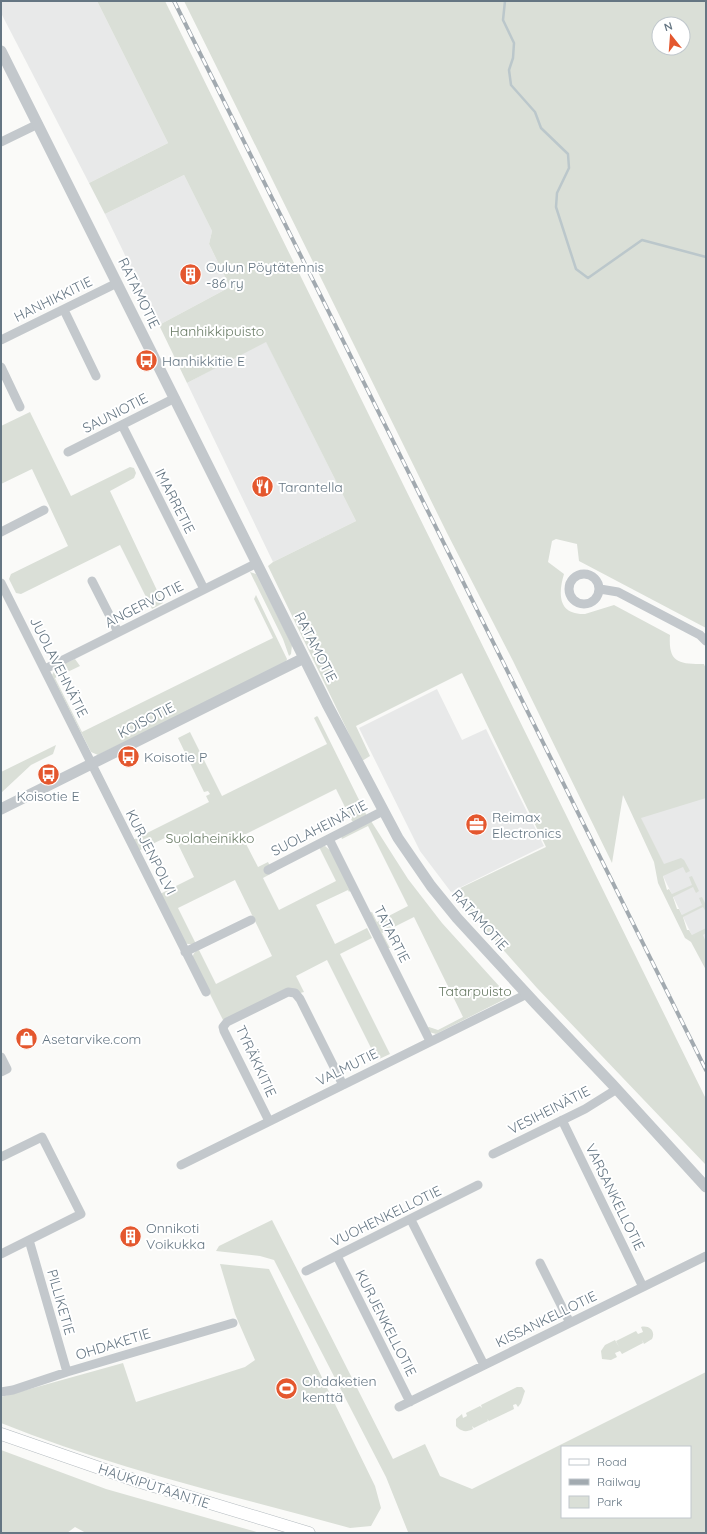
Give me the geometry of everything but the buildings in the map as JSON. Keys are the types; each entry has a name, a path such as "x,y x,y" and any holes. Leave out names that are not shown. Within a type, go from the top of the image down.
{"main road":[{"name":"HAUKIPUTAANTIE","path":"1,1434 137,1481 309,1533"}],"street":[{"name":"RATAMOTIE","path":"1,51 304,658 398,838 431,886 457,918 617,1089 706,1187"},
{"path":"1,142 38,124"},
{"name":"HANHIKKITIE","path":"1,340 117,283"},
{"path":"64,310 96,376"},
{"path":"1,367 20,407"},
{"name":"SAUNIOTIE","path":"68,452 175,398"},
{"name":"IMARRETIE","path":"122,425 204,589"},
{"path":"1,532 44,510"},
{"name":"ANGERVOTIE","path":"45,669 257,563"},
{"path":"92,581 118,632"},
{"name":"JUOLAVEHNÄTIE","path":"1,584 45,669 91,764"},
{"path":"600,589 618,592 700,635 706,641"},
{"name":"KOISOTIE","path":"1,809 304,658"},
{"name":"KURJENPOLVI","path":"91,764 206,992"},
{"name":"SUOLAHEINÄTIE","path":"268,870 383,811"},
{"name":"TATARTIE","path":"329,839 430,1041"},
{"path":"185,952 251,920"},
{"name":"TYRÄKKITIE","path":"269,1121 223,1027 227,1022 288,992 295,993 300,999 343,1085"},
{"name":"VALMUTIE","path":"181,1165 527,994"},
{"path":"1,1057 4,1070"},
{"name":"VESIHEINÄTIE","path":"493,1154 585,1109 617,1089"},
{"name":"VARSANKELLOTIE","path":"562,1120 643,1287"},
{"path":"1,1157 42,1137 81,1214 1,1254"},
{"name":"VUOHENKELLOTIE","path":"306,1271 478,1186"},
{"path":"411,1220 484,1365"},
{"name":"PILLIKETIE","path":"29,1240 67,1372"},
{"name":"KURJENKELLOTIE","path":"337,1256 410,1402"},
{"name":"KISSANKELLOTIE","path":"399,1407 706,1256"},
{"path":"540,1263 570,1323"},
{"name":"OHDAKETIE","path":"1,1392 13,1390 67,1372 233,1322"}],"shaded area":[{"path":"1,1 97,1 168,143 89,183 1,13"},
{"path":"184,175 212,231 209,244 230,287 159,325 105,214"},
{"path":"266,341 356,521 273,562 187,383"},
{"path":"437,689 462,740 486,729 544,846 451,892 420,851 359,728"},
{"path":"706,756 706,964 623,794"}],"green space":[{"name":"Hanhikkipuisto","path":"97,1 165,1 706,1099 706,1165 537,988 452,892 546,847 462,673 356,726 370,756 362,761 268,566 273,562 356,521 266,342 187,383 159,325 230,287 209,244 212,231 184,175 105,214 89,183 168,143"},
{"path":"184,1 706,1 706,628 579,561 577,544 556,539 552,541 548,562 564,574 561,596 562,602 569,611 585,614 614,605 670,635 671,651 677,660 688,663 704,664 706,669 706,798 641,818 664,864 681,858 684,860 690,871 686,873 683,867 663,876 667,890 669,889 672,894 692,885 689,877 692,876 699,891 696,893 693,887 673,897 677,909 679,909 682,915 702,905 699,898 702,897 706,905 706,912 703,907 683,917 687,930 689,930 692,935 706,928 706,933 703,935 706,942 706,970 691,942 685,938 658,883 654,862 623,795 612,863 513,661 447,533"},
{"path":"30,412 71,496 130,467 134,468 136,473 134,478 110,491 163,603 152,609 120,545 21,594 16,593 9,579 11,574 68,546 32,469 1,484 1,426"},
{"path":"250,572 256,574 292,645 291,654 289,656 283,639"},
{"path":"256,595 287,659 286,662 98,755 91,752 52,675 56,668 75,659 80,666 55,678 82,732 273,638 254,599"},
{"name":"Suolaheinikko","path":"317,716 367,816 354,822 352,821 336,789 242,836 258,867 268,862 272,870 275,869 276,871 263,878 279,910 336,881 319,847 325,846 331,851 351,890 316,905 335,944 367,928 372,938 340,954 390,1054 377,1060 327,960 296,976 304,992 300,993 297,991 223,1020 193,960 193,955 199,950 216,984 272,956 235,880 178,908 196,944 184,943 160,894 194,877 173,834 138,851 133,840 209,802 206,796 210,794 208,791 204,792 178,738 190,732 222,796 327,744 314,718"},
{"path":"56,745 53,754 31,765 1,793 1,772"},
{"name":"Tatarpuisto","path":"371,821 408,879 442,923 509,997 436,1034 429,1032 427,1028 429,1027 438,1030 463,1017 414,917 382,933 390,948 387,948 369,913 372,912 377,922 408,906 368,826 342,839 341,836"},
{"path":"272,1220 393,1459 425,1444 440,1476 472,1489 706,1372 706,1533 408,1532 386,1477 274,1260 260,1256 216,1251 219,1246"},
{"path":"220,1264 269,1269 375,1486 381,1508 371,1526 350,1528 130,1468 43,1439 1,1423 1,1397 123,1363 136,1402 245,1367 255,1360 235,1314"},
{"path":"641,1327 651,1329 653,1333 652,1339 644,1344 642,1340 643,1343 622,1354 620,1351 615,1353 617,1357 611,1360 602,1359 601,1351 605,1345 615,1340 619,1347 616,1341 636,1331 638,1334 643,1332"},
{"path":"517,1387 522,1387 525,1391 518,1407 516,1404 513,1405 514,1409 489,1421 487,1419 488,1421 474,1428 472,1426 473,1429 469,1431 462,1430 456,1426 456,1419 462,1414 463,1418 467,1416 466,1413 480,1406 482,1408 481,1405"},
{"path":"1,1450 106,1489 260,1533 86,1533 75,1527 67,1533 1,1533"}],"waterway":[{"path":"505,1 503,20 514,43 513,58 509,70 511,85 535,112 541,128 568,154 569,168 557,193 556,207 576,269 588,278 642,240 706,257"}],"railway":[{"path":"174,1 706,1070"}],"place":[{"name":"Oulun Pöytätennis -86 ry","path":"190,275"},
{"name":"Hanhikkitie E","path":"147,361"},
{"name":"Tarantella","path":"263,487"},
{"name":"Koisotie P","path":"129,757"},
{"name":"Koisotie E","path":"48,774"},
{"name":"Reimax Electronics","path":"477,825"},
{"name":"Asetarvike.com","path":"26,1039"},
{"name":"Onnikoti Voikukka","path":"130,1236"},
{"name":"Ohdaketien kenttä","path":"286,1389"}]}
